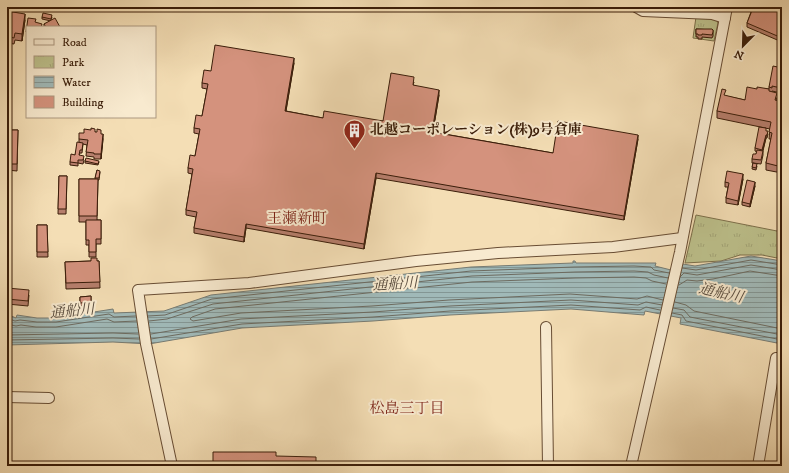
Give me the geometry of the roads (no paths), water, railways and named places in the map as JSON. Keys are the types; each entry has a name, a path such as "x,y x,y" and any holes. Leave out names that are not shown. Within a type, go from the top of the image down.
{"street":[{"path":"636,7 643,11 712,14 725,18"},
{"path":"631,466 680,252 727,7"},
{"path":"172,466 146,344 138,290 249,283 423,260 498,253 613,247 682,238"},
{"path":"546,327 548,466"},
{"path":"758,466 776,358"},
{"path":"7,397 49,398"}],"water":[{"name":"通船川","path":"751,256 782,261 782,344 680,324 681,318 645,311 644,315 571,309 242,328 149,344 113,342 7,345 7,314 16,318 17,315 37,318 56,318 113,309 114,313 164,311 211,295 471,267 573,263 573,261 575,261 576,263 656,263 655,266 675,271 677,263 695,266"}],"place":[{"name":"北越コーポレーション(株)9号倉庫","path":"354,150"}],"district":[{"name":"王瀬新町","path":"297,218"},
{"name":"松島三丁目","path":"407,408"}]}
